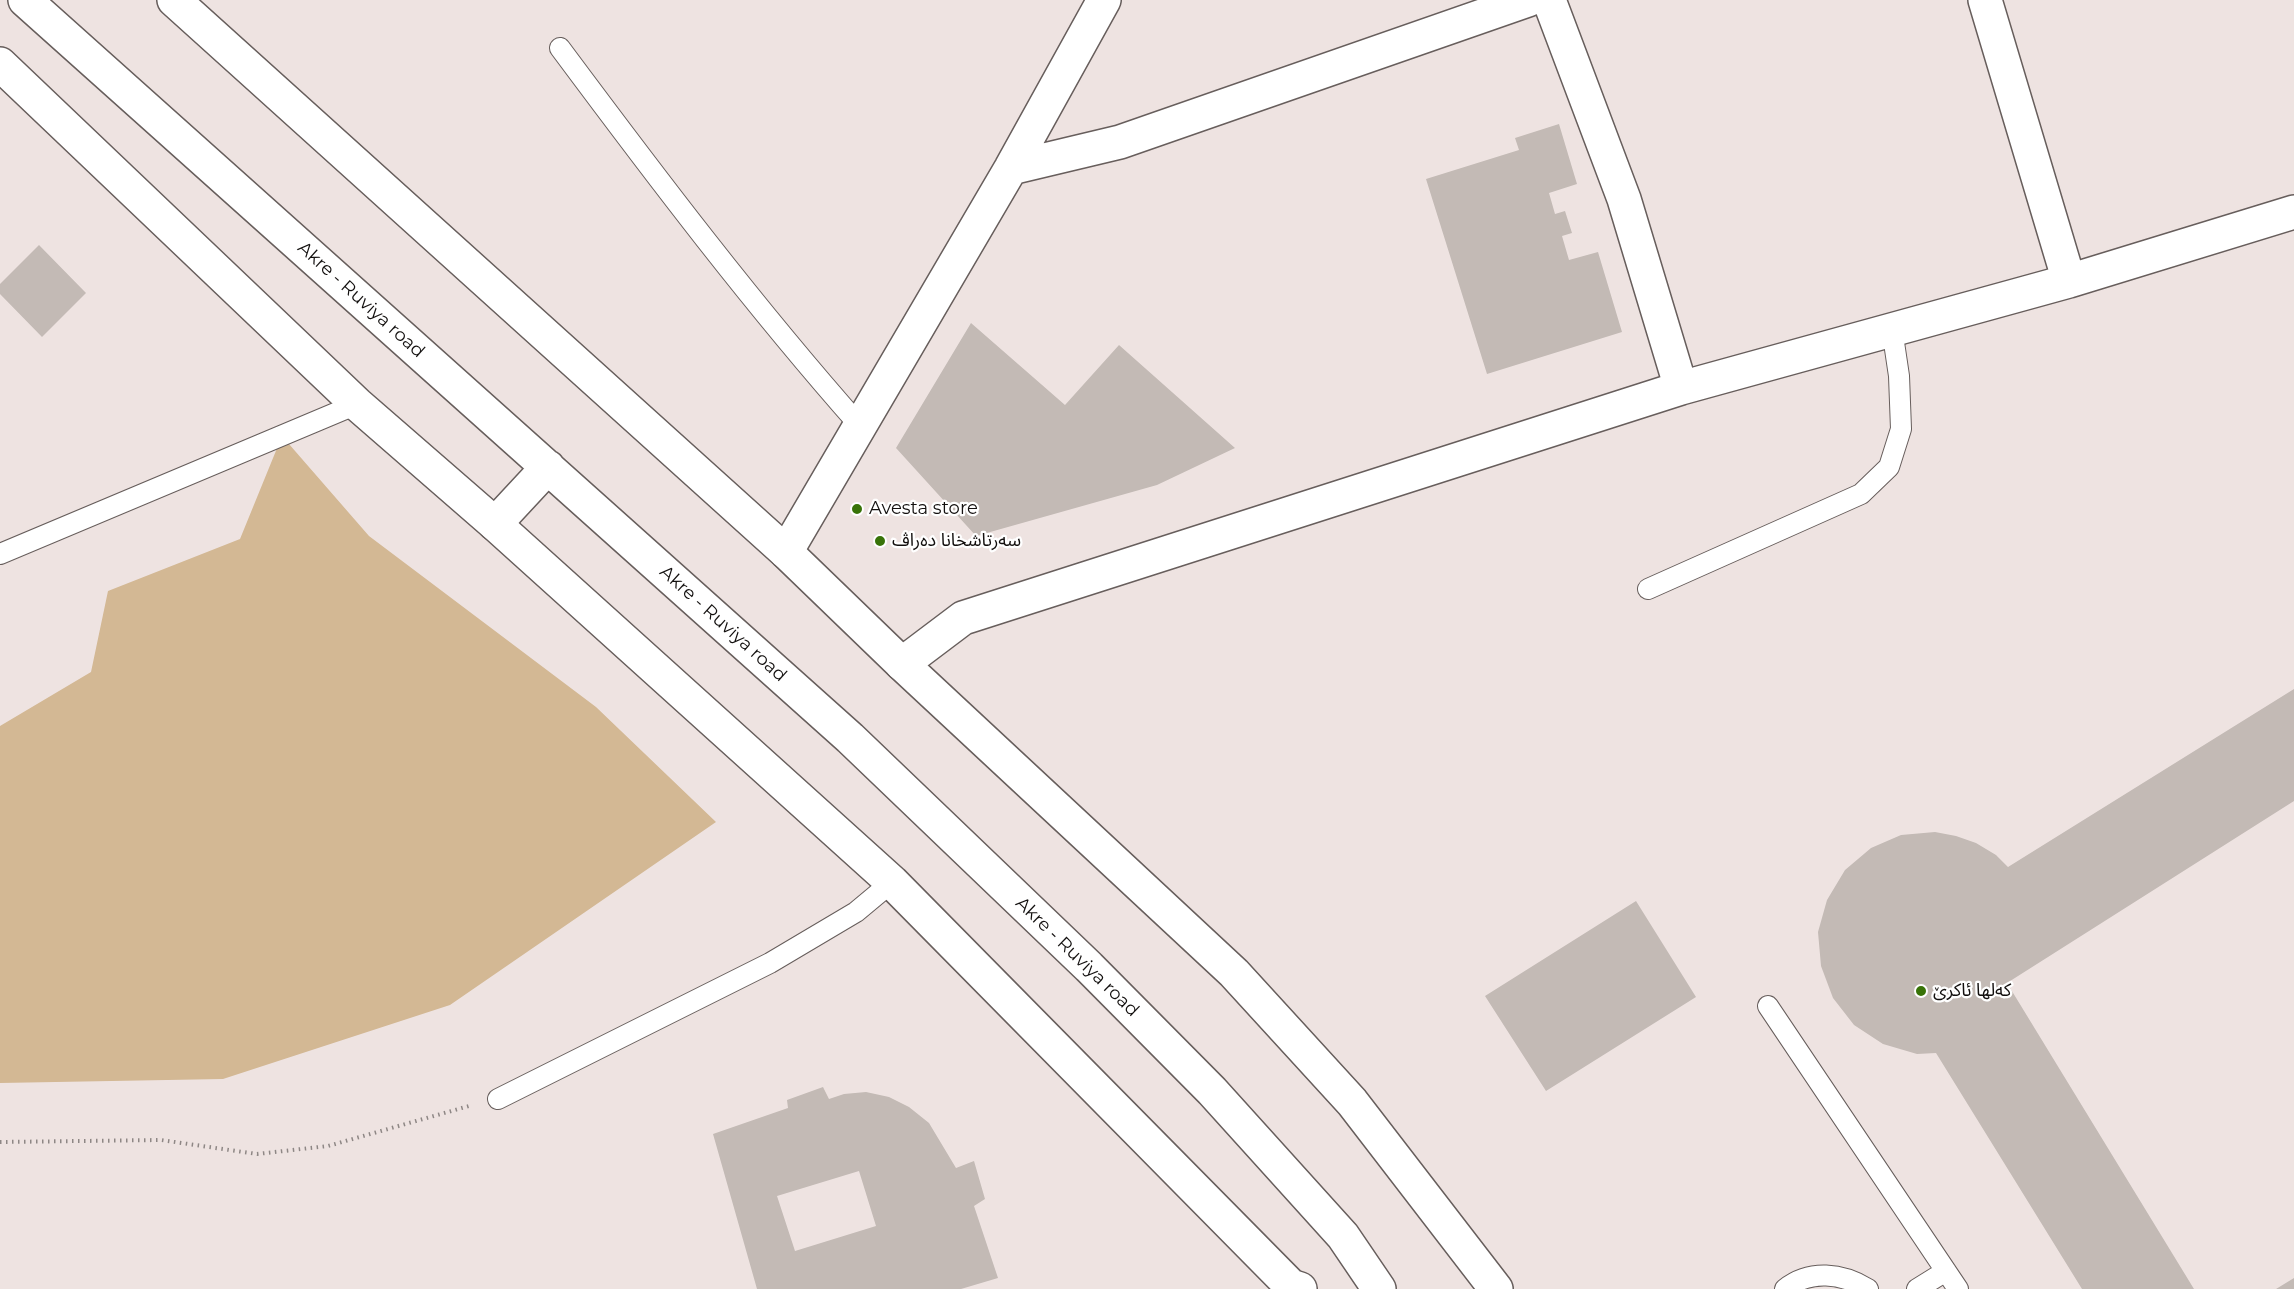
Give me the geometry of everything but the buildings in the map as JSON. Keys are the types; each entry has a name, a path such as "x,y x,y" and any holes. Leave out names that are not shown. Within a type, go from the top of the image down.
{"main road":[{"name":"Akre - Ruviya road","path":"26,0 850,738 1089,967 1212,1091 1342,1236 1370,1287"},
{"path":"174,0 786,552 902,664 1234,973 1352,1102 1496,1289"},
{"path":"786,552 1011,168 1104,0"},
{"path":"1011,168 1120,142 1528,0"},
{"path":"1549,0 1624,200 1681,388"},
{"path":"1985,0 2069,281"},
{"path":"0,64 357,404 495,524 892,882 1294,1288"},
{"path":"902,664 963,618 1681,388 2069,281 2294,212"},
{"path":"495,524 548,467"}],"lane":[{"path":"560,48 705,240 810,369 860,426"},
{"path":"1648,589 1861,494 1889,467 1901,429 1899,376 1892,329"},
{"path":"0,554 357,404"},
{"path":"498,1099 770,963 856,912 892,882"},
{"path":"1768,1006 1958,1289"},
{"path":"1917,1289 1946,1271"},
{"path":"1785,1289 1810,1276 1832,1275 1853,1280 1868,1289"}],"path":[{"path":"0,1142 161,1140 257,1154 328,1146 498,1099"}],"shaded area":[{"path":"282,436 369,536 596,707 716,822 450,1005 223,1079 0,1083 0,726 91,672 108,591 240,539"}],"place":[{"name":"Avesta store","path":"857,509"},
{"name":"سەرتاشخانا دەراڤ","path":"880,541"},
{"name":"کەلها ئاکرێ","path":"1921,991"}]}
